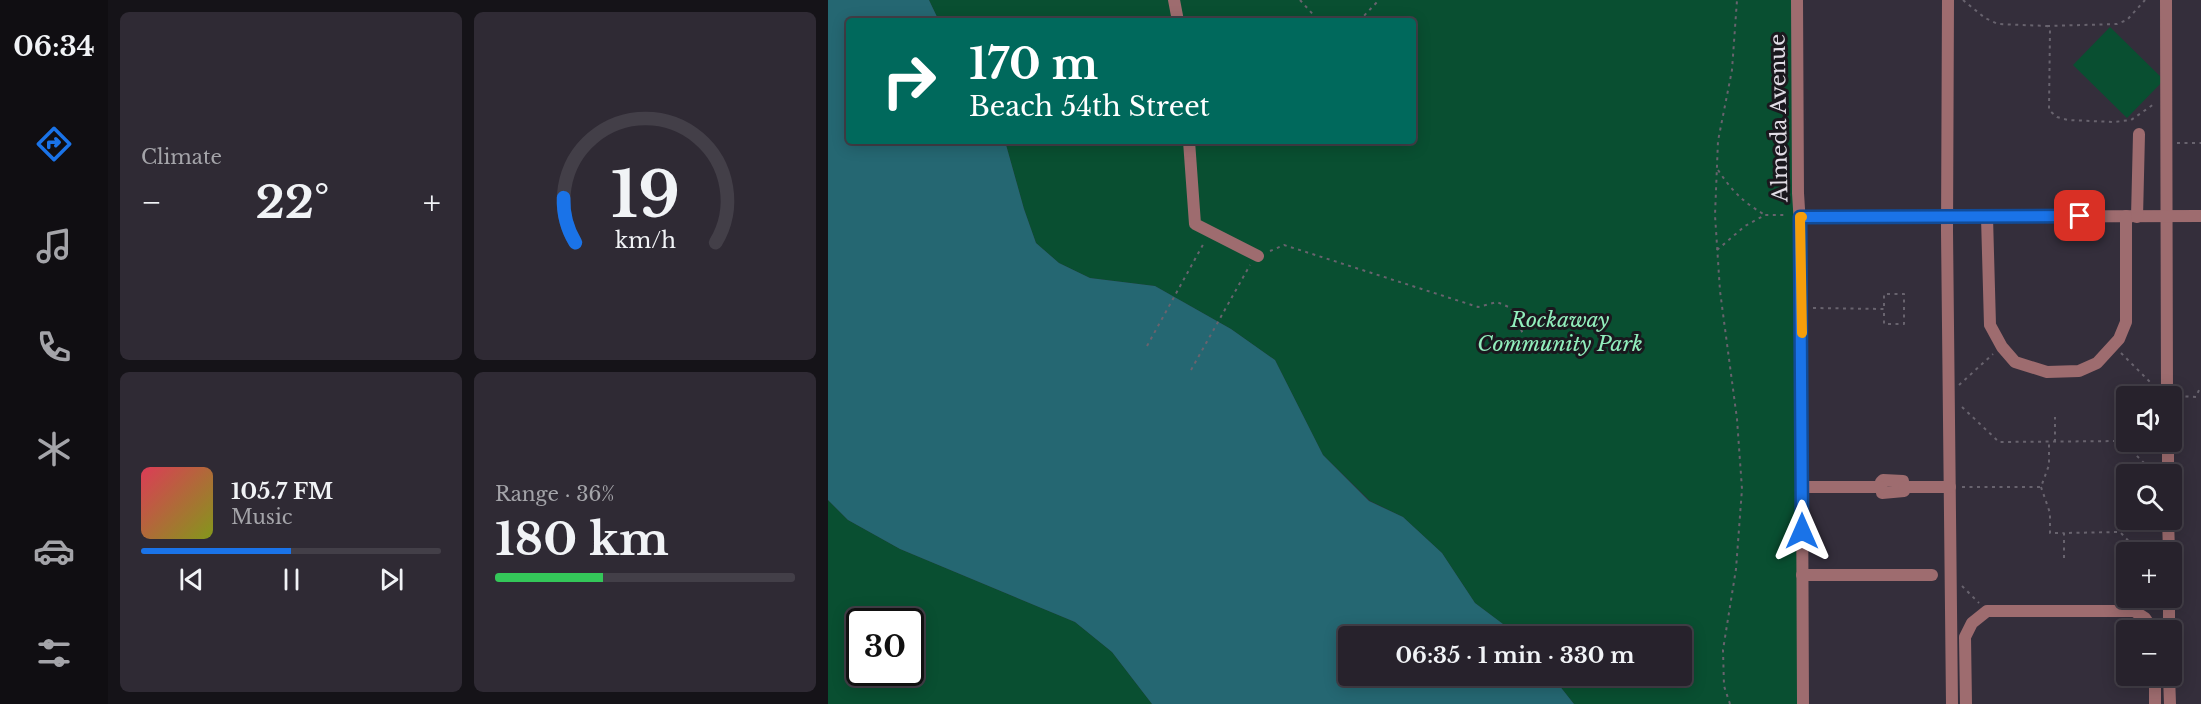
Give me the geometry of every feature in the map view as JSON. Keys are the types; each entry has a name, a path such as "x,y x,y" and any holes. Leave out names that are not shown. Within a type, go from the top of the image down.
{"street":[{"path":"1174,0 1177,18"},
{"name":"Almeda Avenue","path":"1797,0 1803,704"},
{"path":"1948,0 1947,217 1952,704"},
{"path":"2163,386 2166,0"},
{"path":"1987,217 1990,325 2002,346 2015,362 2031,369 2055,372 2079,370 2097,363 2119,339 2126,322 2131,216 2139,134"},
{"path":"1189,144 1195,224 1257,256"},
{"path":"1800,217 2201,216"},
{"path":"1802,487 1881,487 1883,480 1902,481 1904,487 1950,488"},
{"path":"1802,575 1932,575"},
{"path":"1966,704 1965,637 1972,623 1987,611 2134,612 2146,620"},
{"path":"2155,686 2155,704"},
{"path":"2169,686 2170,704"}],"path":[{"path":"1300,0 1316,18"},
{"path":"1362,18 1379,0"},
{"path":"1730,704 1724,686 1723,650 1736,569 1742,489 1737,419 1724,323 1715,214 1718,141 1732,70 1737,0"},
{"path":"1963,0 1986,18 1998,24 2047,26 2117,24 2127,20 2145,0"},
{"path":"2047,26 2050,29 2049,110 2057,117 2103,122 2131,120 2166,95"},
{"path":"2166,142 2201,143"},
{"path":"1717,168 1745,204 1765,215"},
{"path":"1717,250 1745,225 1765,215 1787,214 1800,217"},
{"path":"1147,346 1210,232"},
{"path":"1191,370 1257,256 1284,245 1478,307 1497,302 1510,308 1524,336"},
{"path":"1884,294 1904,294 1904,324 1884,324 1884,309 1884,294"},
{"path":"1801,308 1884,309"},
{"path":"2002,346 1949,394 1999,441 2116,441"},
{"path":"2113,346 2156,386"},
{"path":"2182,396 2196,397 2201,390"},
{"path":"2055,417 2055,442"},
{"path":"2049,442 2049,465 2041,487 2050,513 2050,533 2120,532 2130,542"},
{"path":"2133,452 2145,464"},
{"path":"1950,488 2041,487"},
{"path":"2064,533 2064,558"},
{"path":"1951,581 1958,582 1987,611"}],"green space":[{"name":"Rockaway Community Park","path":"929,0 1797,0 1803,704 1574,704 1560,686 1692,686 1692,626 1506,626 1475,603 1442,553 1403,517 1370,501 1323,455 1275,360 1231,329 1155,286 1090,278 1059,263 1036,243 1006,144 1416,144 1416,18 938,18"},
{"path":"2110,27 2164,80 2127,118 2073,65"},
{"path":"828,500 848,520 900,549 1075,622 1112,652 1152,704 828,704"}],"water":[{"path":"828,0 929,0 938,18 846,18 846,144 1006,144 1036,243 1059,263 1090,278 1155,286 1231,329 1275,360 1323,455 1369,501 1403,517 1442,553 1475,603 1506,626 1338,626 1338,686 1560,686 1574,704 1152,704 1112,652 1075,622 900,549 848,520 828,500"}],"slow traffic":[{"path":"1802,217 1800,217 1802,333"}],"route":[{"path":"1802,531 1800,217 2080,216"}]}
